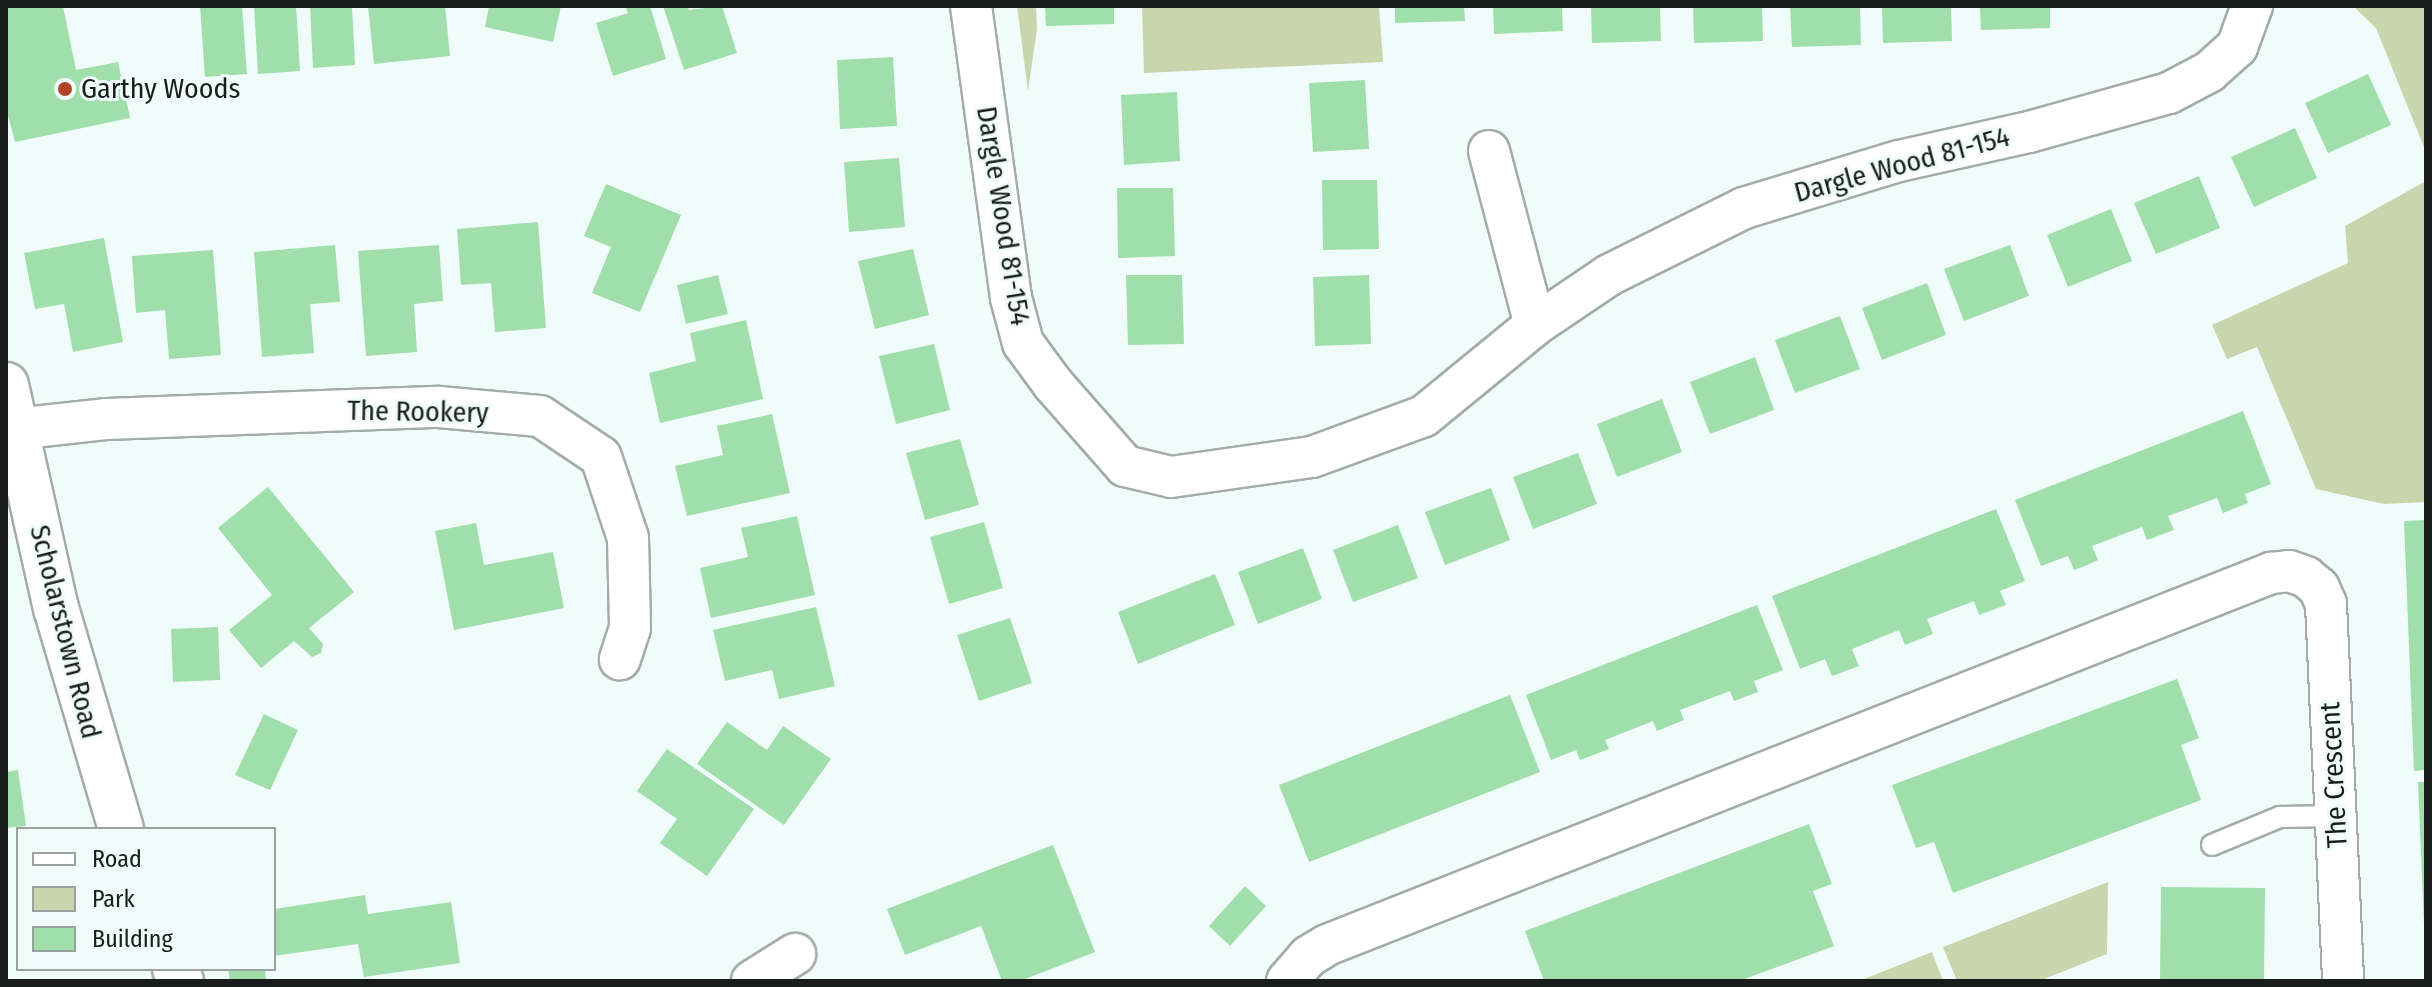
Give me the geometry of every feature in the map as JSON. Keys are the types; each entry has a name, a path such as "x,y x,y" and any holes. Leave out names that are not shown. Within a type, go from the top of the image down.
{"street":[{"name":"Dargle Wood 81-154","path":"971,6 1011,298 1023,343 1053,384 1125,466 1171,477 1312,457 1424,416 1535,325 1609,275 1744,208 1899,161 2029,132 2169,93 2209,72 2237,47 2252,6"},
{"path":"1489,151 1535,325"},
{"name":"Scholarstown Road","path":"6,385 56,608 120,827"},
{"name":"The Rookery","path":"15,429 107,419 439,407 540,416 601,457 628,538 630,628 620,659"},
{"name":"The Crescent","path":"1287,981 1309,956 1327,945 2271,573 2289,571 2306,577 2319,588 2326,604 2343,981"},
{"path":"752,981 795,954"}],"lane":[{"path":"2212,845 2280,817 2336,816"}],"green space":[{"path":"1017,6 1036,6 1037,29 1028,91"},
{"path":"1142,6 1379,6 1383,62 1144,73"},
{"path":"2353,6 2426,6 2426,152 2376,28"},
{"path":"2426,181 2426,502 2384,504 2316,489 2257,347 2227,359 2212,325 2348,263 2345,226"},
{"path":"2108,882 2107,954 2039,981 1957,981 1943,947"},
{"path":"1932,952 1943,981 1859,981"}],"building":[{"name":"Garthy Woods","path":"6,6 63,6 76,70 118,62 130,118 15,142 6,108"},
{"path":"200,6 242,6 247,74 205,77"},
{"path":"254,6 296,6 300,71 258,74"},
{"path":"310,6 352,6 355,65 313,68"},
{"path":"368,6 445,6 450,56 374,64"},
{"path":"489,6 561,6 553,42 485,27"},
{"path":"625,6 650,6 666,59 613,76 596,23 628,13"},
{"path":"663,6 687,6 689,10 722,6 737,53 684,70"},
{"path":"1045,6 1114,6 1114,24 1046,26"},
{"path":"1395,6 1464,6 1465,21 1395,23"},
{"path":"1493,6 1562,6 1563,31 1494,34"},
{"path":"1591,6 1660,6 1661,41 1592,43"},
{"path":"1693,6 1762,6 1763,41 1694,43"},
{"path":"1790,6 1860,6 1861,45 1792,47"},
{"path":"1882,6 1951,6 1952,41 1883,43"},
{"path":"1980,6 2050,6 2050,28 1981,30"},
{"path":"893,57 897,126 840,129 837,60"},
{"path":"2368,74 2391,125 2328,153 2305,103"},
{"path":"1365,80 1369,149 1313,152 1309,83"},
{"path":"1177,92 1180,161 1124,165 1121,95"},
{"path":"2295,128 2317,178 2254,207 2231,157"},
{"path":"899,158 905,227 849,232 844,162"},
{"path":"2199,176 2220,228 2156,254 2134,203"},
{"path":"1322,180 1377,180 1379,249 1323,250"},
{"path":"606,184 681,215 640,312 592,293 611,247 584,236"},
{"path":"1117,188 1173,188 1175,256 1118,258"},
{"path":"2111,209 2132,261 2068,287 2047,235"},
{"path":"538,222 546,328 495,332 491,283 461,285 457,229"},
{"path":"104,238 123,342 73,352 64,304 35,309 24,253"},
{"path":"335,245 340,302 310,304 314,353 262,357 254,252"},
{"path":"439,245 443,301 414,304 417,352 366,356 358,251"},
{"path":"2010,245 2029,296 1964,321 1944,269"},
{"path":"913,249 929,315 875,329 858,261"},
{"path":"213,250 221,355 169,359 165,310 136,313 132,256"},
{"path":"718,275 728,314 686,324 677,285"},
{"path":"1126,275 1182,275 1184,344 1128,345"},
{"path":"1369,275 1371,344 1315,346 1313,277"},
{"path":"1927,283 1946,335 1882,360 1862,308"},
{"path":"1840,316 1860,369 1795,393 1775,340"},
{"path":"746,320 763,399 660,423 649,373 696,361 690,333"},
{"path":"934,344 950,410 896,424 879,356"},
{"path":"1755,357 1774,410 1710,434 1690,382"},
{"path":"1662,399 1682,452 1617,477 1597,424"},
{"path":"2243,411 2271,484 2245,494 2248,503 2223,513 2217,498 2168,516 2174,530 2147,540 2142,527 2092,546 2098,560 2085,566 2074,570 2068,556 2041,566 2015,500"},
{"path":"772,414 790,493 687,516 675,466 723,455 717,426"},
{"path":"960,439 979,505 925,520 906,453"},
{"path":"1578,453 1597,504 1533,529 1513,477"},
{"path":"268,487 354,592 309,628 323,644 321,653 312,657 294,641 261,668 229,630 272,595 218,528"},
{"path":"1491,488 1510,540 1445,565 1425,512"},
{"path":"1996,509 2025,581 2000,591 2006,605 1979,615 1974,601 1927,619 1933,634 1905,645 1899,630 1852,649 1859,666 1832,676 1825,659 1800,669 1772,596"},
{"path":"797,516 815,595 711,618 700,568 748,557 741,528"},
{"path":"2426,520 2426,770 2414,771 2404,521"},
{"path":"984,522 1003,588 949,604 930,537"},
{"path":"476,523 484,565 553,552 564,608 454,630 435,531"},
{"path":"1398,525 1418,578 1353,602 1333,550"},
{"path":"1303,548 1322,599 1258,624 1238,572"},
{"path":"1215,574 1235,625 1138,664 1118,612"},
{"path":"1757,605 1783,670 1754,681 1758,692 1734,701 1730,691 1680,710 1684,720 1657,731 1653,721 1605,740 1609,749 1580,760 1576,750 1551,760 1526,695"},
{"path":"816,607 835,686 779,699 772,670 725,681 713,630"},
{"path":"1010,618 1032,683 979,701 957,635"},
{"path":"218,627 220,680 173,682 171,629"},
{"path":"2177,679 2199,738 2181,745 2201,800 1953,893 1934,842 1916,848 1892,785"},
{"path":"1510,695 1540,772 1309,862 1279,785"},
{"path":"264,714 298,730 270,790 235,775"},
{"path":"727,722 767,750 783,726 831,759 784,825 697,764"},
{"path":"667,749 754,809 707,876 660,843 677,819 637,791"},
{"path":"18,770 26,826 6,828 6,772"},
{"path":"2418,782 2426,782 2426,925 2424,925"},
{"path":"1809,824 1832,884 1813,891 1834,946 1739,981 1544,981 1525,931"},
{"path":"1053,845 1095,952 1020,981 1002,981 981,926 905,955 887,909"},
{"path":"1245,886 1266,906 1230,946 1209,926"},
{"path":"2161,887 2265,888 2264,981 2160,981"},
{"path":"365,895 368,914 451,902 460,963 364,977 358,944 276,956 276,909"},
{"path":"228,971 265,971 266,981 230,981"}],"place":[{"name":"Garthy Woods","path":"65,89"}]}
